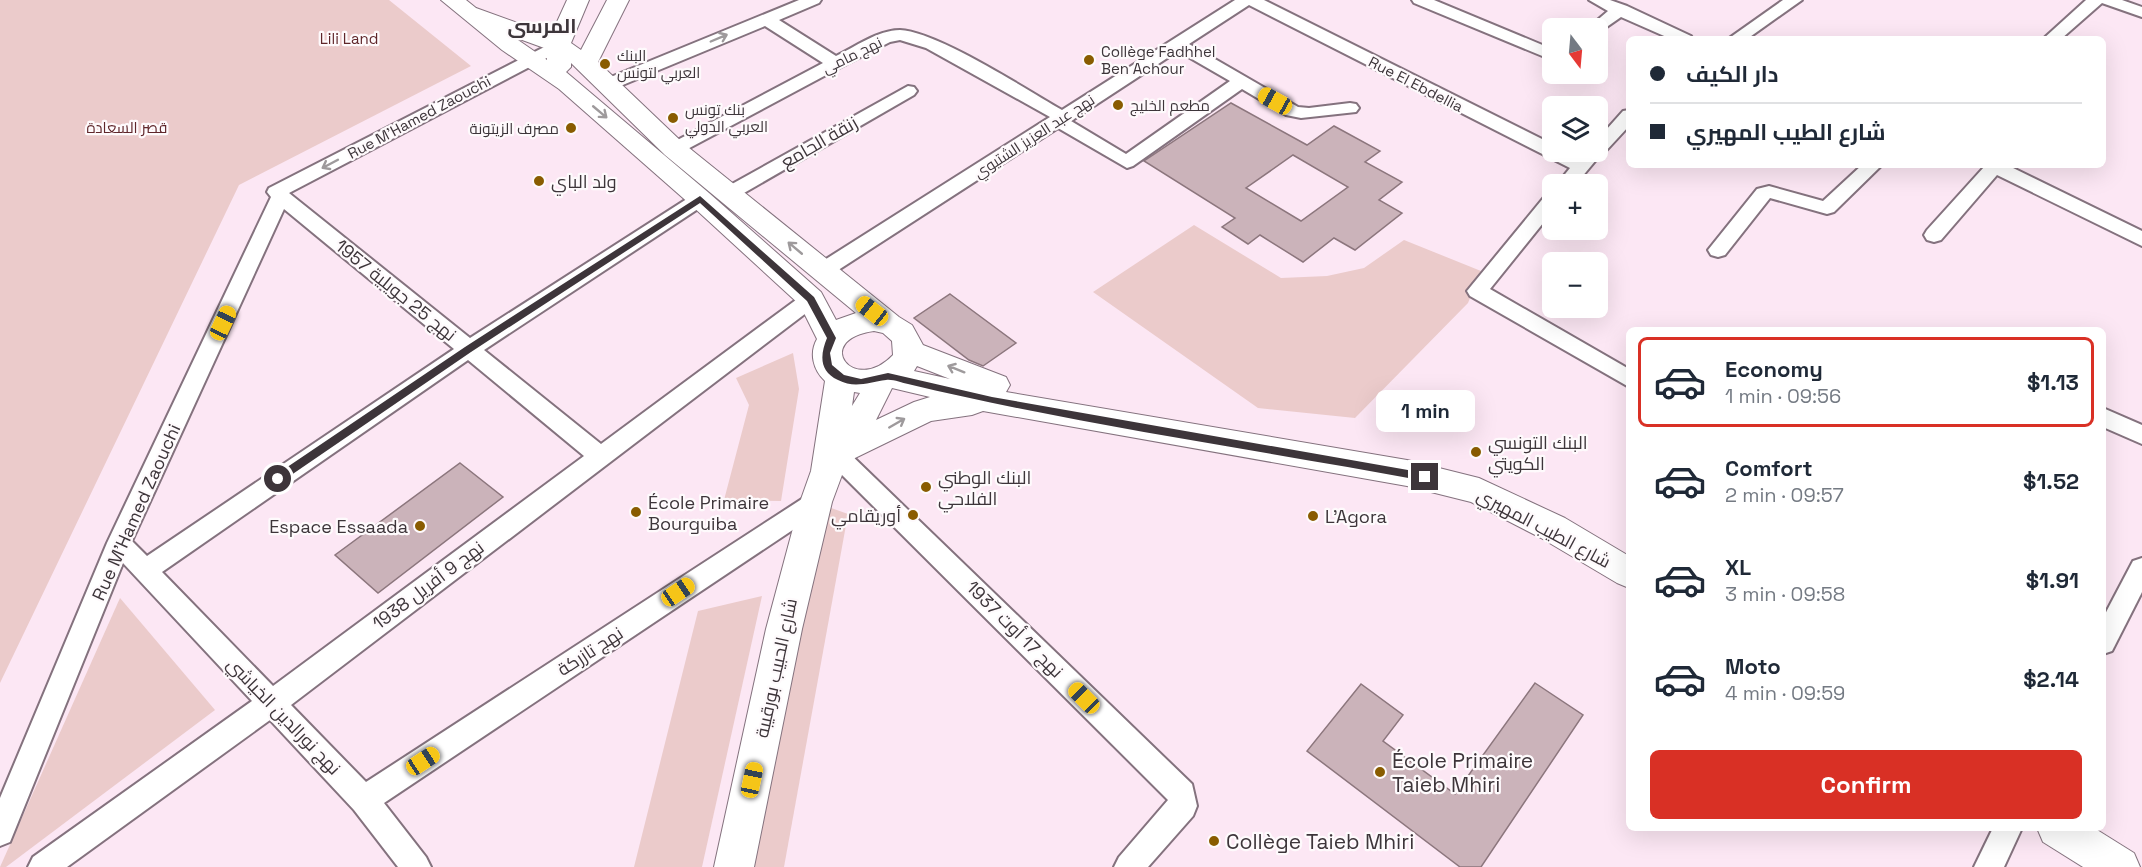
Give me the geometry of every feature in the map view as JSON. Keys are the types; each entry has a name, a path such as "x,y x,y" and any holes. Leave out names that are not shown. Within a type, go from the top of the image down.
{"main road":[{"path":"567,84 558,61 558,45 578,0"},
{"path":"586,63 618,0"},
{"path":"461,7 558,45 586,63 674,148 822,271 889,324 901,330 907,340 909,351 903,365 886,377 831,467"},
{"path":"461,7 567,84 700,199 811,299 831,338"},
{"path":"520,51 532,47 596,41"},
{"path":"886,377 861,382 841,378 828,367 825,353 831,338 840,330 864,321 889,324"},
{"name":"شارع الطيب المهيري","path":"909,351 1068,415"},
{"name":"شارع الطيب المهيري","path":"886,377 992,401 1407,473 1479,491 1553,528 1626,571"},
{"path":"831,467 841,378"},
{"path":"831,467 925,410 992,401"},
{"name":"شارع الحبيب بورقيبة","path":"734,867 784,629 831,467"},
{"path":"2062,831 2120,867"}],"street":[{"path":"607,85 813,0"},
{"name":"نهج عبد العزيز الشتيوي","path":"822,271 1246,0"},
{"name":"Rue El Ebdellia","path":"1252,0 1581,166"},
{"path":"1420,0 1542,51"},
{"path":"1597,0 1679,36"},
{"path":"1740,36 1794,0"},
{"path":"2054,36 2096,0"},
{"path":"2107,0 2142,12"},
{"path":"1608,19 1621,9"},
{"path":"766,19 835,63"},
{"name":"نهج مامي","path":"674,148 885,38 907,35 932,44 1062,119 1127,162 1240,82"},
{"path":"1178,44 1292,111 1305,115 1337,108 1350,108"},
{"name":"Rue M'Hamed Zaouchi","path":"0,832 119,543 213,344 278,193 520,51"},
{"name":"زنقة الجامع","path":"730,193 908,91"},
{"path":"1608,137 1626,118"},
{"path":"1574,174 1585,162"},
{"path":"1718,250 1764,193 1769,192 1827,208 1871,168"},
{"path":"1934,235 1991,168"},
{"path":"1997,168 2142,239"},
{"name":"نهج 25 جويلية 1957","path":"278,193 600,456"},
{"path":"145,570 468,350 700,199"},
{"path":"1542,212 1477,291 1626,377"},
{"name":"نهج 9 أفريل 1938","path":"43,867 272,703 811,299"},
{"path":"2106,418 2142,435"},
{"name":"نهج تازركة","path":"364,800 831,467"},
{"name":"نهج 17 أوت 1937","path":"831,467 1182,794 1183,806 1129,867"},
{"name":"نهج نورالدين الخياشي","path":"119,543 364,800 416,867"},
{"path":"2106,638 2142,568"},
{"path":"1989,867 2007,831"}],"green space":[{"name":"قصر السعادة","path":"0,0 389,0 471,66 239,185 0,683"},
{"path":"1194,225 1281,278 1327,276 1364,268 1404,240 1481,271 1468,303 1355,418 1258,408 1093,292"},
{"path":"793,353 799,389 781,501 724,500 749,405 736,378"},
{"path":"820,504 848,514 784,867 748,867"},
{"path":"762,596 702,867 634,867 698,611"},
{"path":"120,598 215,710 6,867 0,867"}],"building":[{"path":"1231,103 1307,145 1334,126 1380,151 1365,162 1402,182 1379,200 1402,213 1355,250 1334,238 1303,262 1260,235 1248,244 1222,227 1235,218 1144,161","holes":["1293,155 1348,187 1301,221 1246,188"]},
{"path":"950,294 1016,343 983,366 969,360 914,318"},
{"name":"Espace Essaada","path":"460,463 503,497 378,593 335,555"},
{"name":"École Primaire Taieb Mhiri","path":"1535,683 1583,715 1481,867 1460,867 1307,751 1361,684 1403,715 1383,741 1455,794"}],"place":[{"name":"Collège Fadhhel Ben Achour","path":"1089,60"},
{"name":"البنك العربي لتونس","path":"605,64"},
{"name":"مطعم الخليج","path":"1118,105"},
{"name":"بنك تونس العربي الدولي","path":"673,118"},
{"name":"مصرف الزيتونة","path":"571,128"},
{"name":"ولد الباي","path":"539,181"},
{"name":"البنك التونسي الكويتي","path":"1476,452"},
{"name":"البنك الوطني الفلاحي","path":"926,487"},
{"name":"École Primaire Bourguiba","path":"636,512"},
{"name":"أوريقامي","path":"913,515"},
{"name":"L'Agora","path":"1313,516"},
{"name":"Espace Essaada","path":"420,526"},
{"name":"École Primaire Taieb Mhiri","path":"1380,772"},
{"name":"Collège Taieb Mhiri","path":"1214,841"}],"district":[{"name":"المرسى","path":"542,26"}],"route":[{"path":"278,479 549,296 700,199 811,299 831,338 825,353 828,367 841,378 861,382 888,376 992,401 1282,450 1425,477"}],"park label":[{"name":"Lili Land","path":"349,38"}]}
